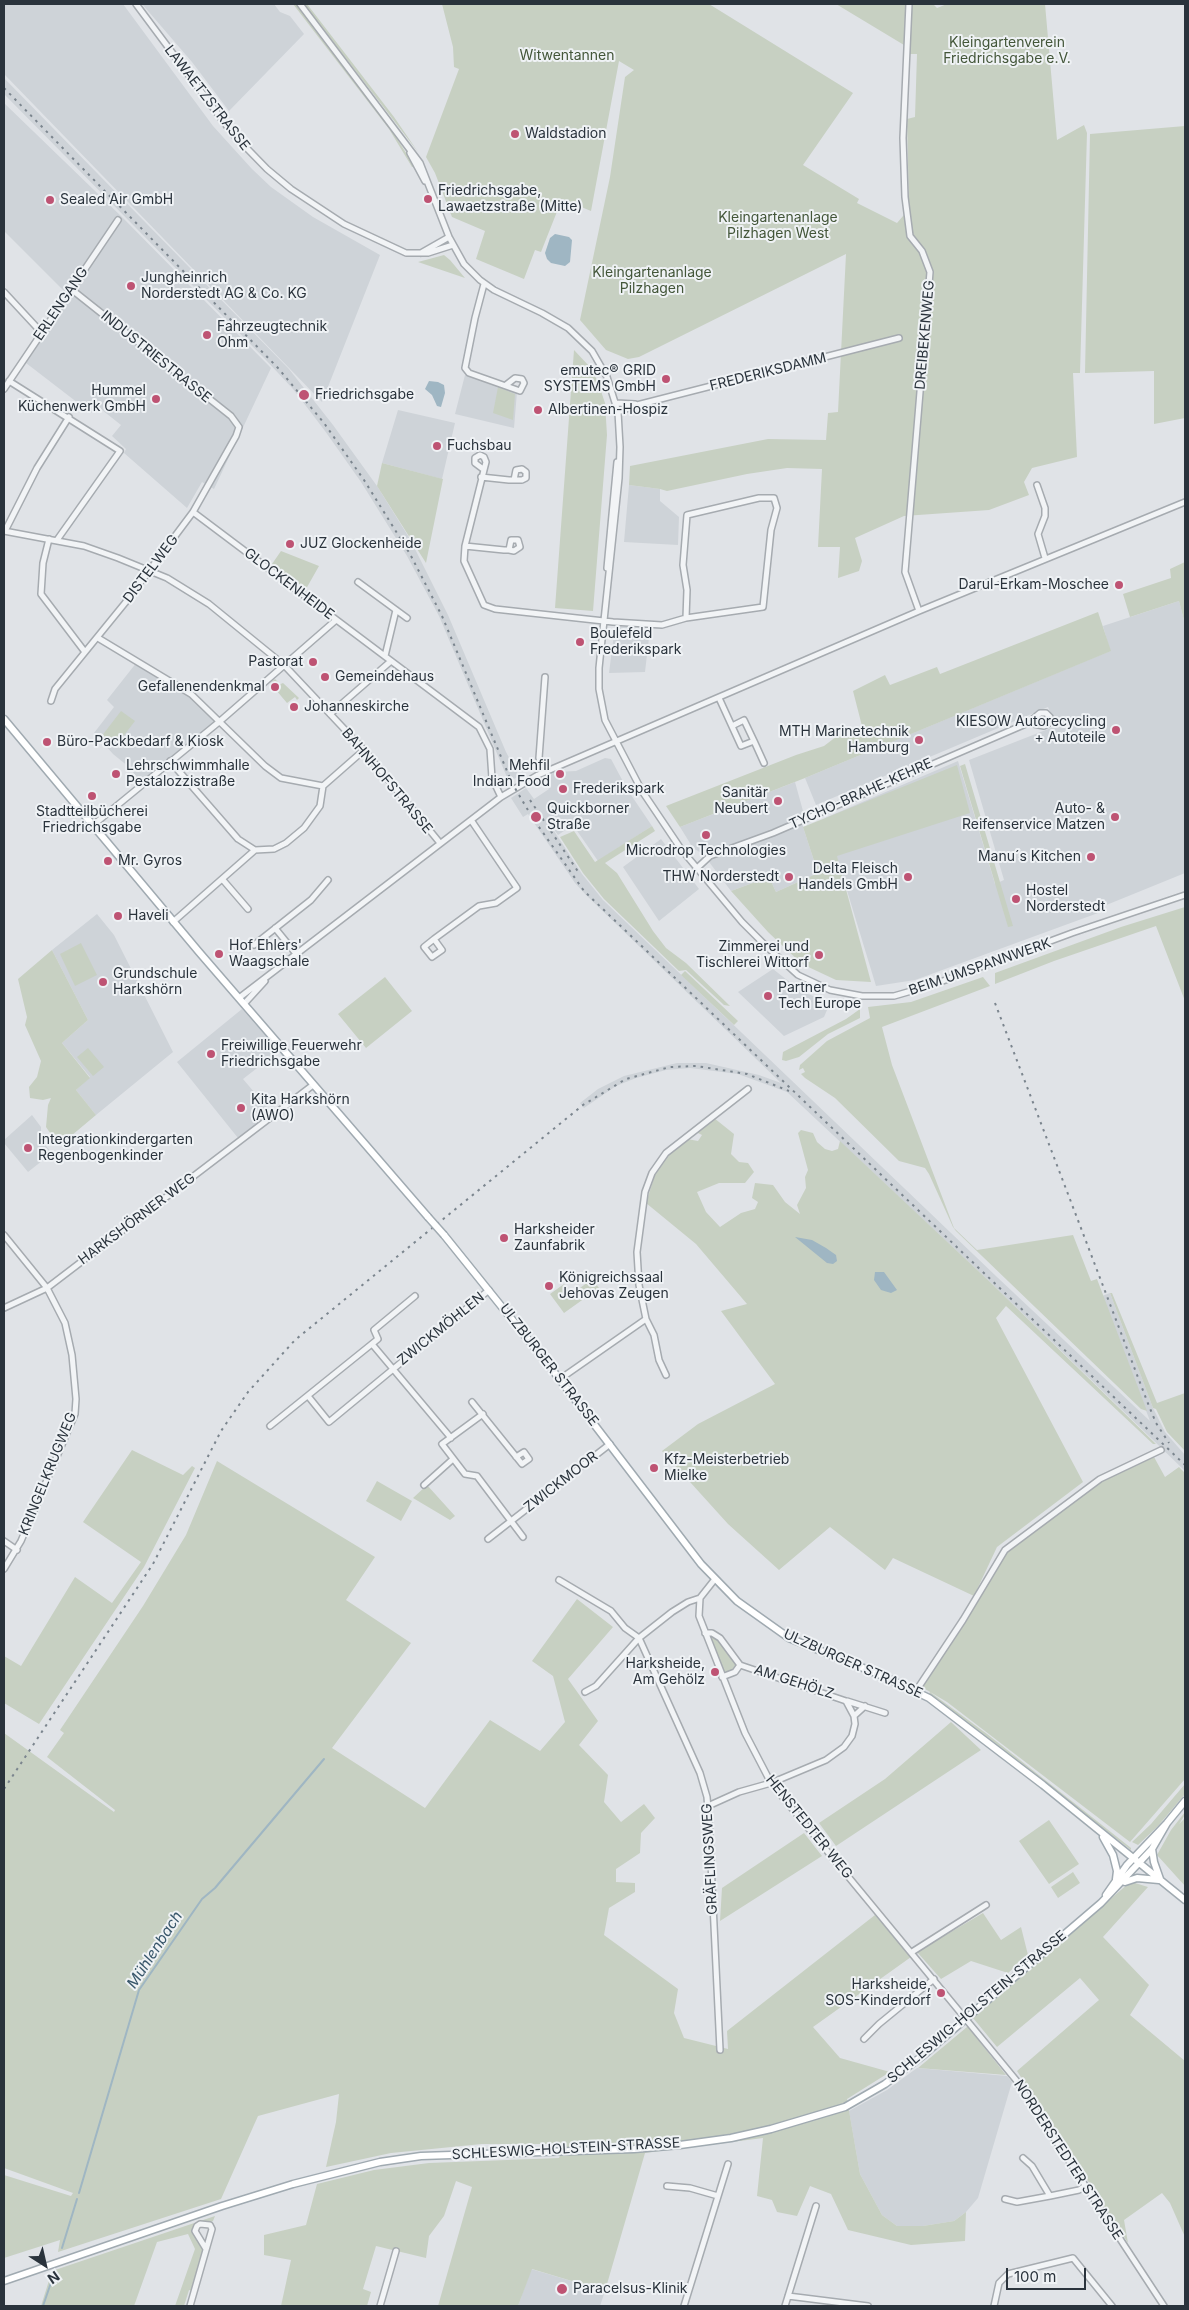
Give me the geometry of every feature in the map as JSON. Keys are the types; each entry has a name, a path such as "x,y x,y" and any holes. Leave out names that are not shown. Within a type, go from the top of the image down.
{"main road":[{"name":"ULZBURGER STRASSE","path":"4,720 173,922 444,1235 560,1379 715,1579 746,1609 789,1638 929,1698 1043,1785 1185,1900"},
{"path":"1167,1824 1185,1801"},
{"name":"SCHLESWIG-HOLSTEIN-STRASSE","path":"4,2282 240,2200 293,2184 380,2162 421,2156 680,2145 731,2138 809,2119 845,2107 885,2084 921,2057 1101,1903 1152,1849 1167,1824"},
{"name":"SCHLESWIG-HOLSTEIN-STRASSE","path":"1119,1882 1133,1858 1167,1824"},
{"path":"1098,1830 1113,1855 1119,1882 1137,1878 1161,1881"},
{"path":"1152,1849 1154,1866 1161,1881"}],"street":[{"name":"LAWAETZSTRASSE","path":"136,4 216,113 243,145 267,169 300,196 344,224 397,250 418,254 428,253 453,245"},
{"path":"300,4 423,168 449,237 464,264 484,284 552,318 581,338 600,364 611,385 618,412 620,447 614,478 607,555 607,583 599,689 605,720 616,743"},
{"name":"DREIBEKENWEG","path":"909,4 903,138 904,197 910,236 922,251 930,272 905,572 919,611"},
{"name":"ERLENGANG","path":"4,389 118,220"},
{"path":"418,254 449,237"},
{"path":"484,284 475,318 466,368 469,374 506,385"},
{"name":"INDUSTRIESTRASSE","path":"71,289 231,416 239,427"},
{"path":"4,292 42,333"},
{"name":"FREDERIKSDAMM","path":"618,412 637,405 899,338"},
{"path":"9,381 120,452 57,540"},
{"name":"FREDERIKSDAMM","path":"616,403 637,405"},
{"path":"4,531 22,495 68,417"},
{"name":"DISTELWEG","path":"51,701 55,690 150,571 193,512 236,436 239,427"},
{"path":"483,469 465,546 465,566 482,602 487,607 603,620 662,625 686,618 763,608 770,530 777,508 774,498 759,498 687,515 683,564 687,590 686,618"},
{"path":"481,477 514,480"},
{"path":"1037,485 1045,508 1045,516 1038,534 1045,558"},
{"path":"239,998 269,977 471,820 501,798 544,772 616,743 919,611 1185,502"},
{"name":"GLOCKENHEIDE","path":"193,512 479,727 490,749 492,778 501,798"},
{"name":"BAHNHOFSTRASSE","path":"4,531 84,546 150,571 182,586 209,604 284,666 364,750 440,843"},
{"path":"50,539 43,562 41,594 85,652"},
{"path":"465,546 509,550"},
{"path":"358,582 406,618"},
{"path":"385,656 396,610"},
{"path":"92,826 219,722 336,620"},
{"path":"98,638 191,694 281,778 323,786"},
{"path":"330,714 391,661"},
{"path":"544,772 539,758 545,677"},
{"path":"719,698 741,746 754,741"},
{"path":"732,726 744,720 764,763"},
{"name":"TYCHO-BRAHE-KEHRE","path":"696,869 710,856 773,833 1028,722"},
{"name":"BEIM UMSPANNWERK","path":"616,743 655,812 696,869 742,922 798,975 830,990 870,997 894,996 925,988 1118,916 1185,894"},
{"path":"173,922 255,850 279,847 304,828 320,806 323,786 364,750"},
{"path":"170,761 238,839 255,850"},
{"path":"434,939 478,906 496,903 517,888 471,820"},
{"path":"223,880 248,909"},
{"path":"254,945 311,900 328,880"},
{"path":"275,928 297,955"},
{"path":"244,1004 269,977"},
{"name":"HARKSHÖRNER WEG","path":"4,1308 47,1288 313,1085"},
{"path":"666,1374 659,1360 654,1335 646,1319 640,1285 637,1252 645,1192 652,1173 666,1153 748,1089"},
{"name":"KRINGELKRUGWEG","path":"4,1235 47,1288 64,1323 72,1355 76,1399 75,1414 17,1550 4,1569"},
{"name":"ZWICKMÖHLEN","path":"308,1396 329,1422 489,1290"},
{"path":"270,1426 378,1339 374,1330 415,1296"},
{"path":"560,1379 646,1319"},
{"name":"ZWICKMÖHLEN","path":"372,1344 393,1369"},
{"path":"393,1369 451,1438"},
{"path":"472,1402 516,1457"},
{"path":"483,1414 442,1444 465,1474 477,1476 512,1521"},
{"name":"ZWICKMOOR","path":"488,1539 610,1444"},
{"path":"916,1691 1006,1550 1032,1528 1100,1479 1161,1450"},
{"path":"424,1485 453,1459"},
{"name":"ZWICKMOOR","path":"512,1521 524,1537"},
{"path":"4,1541 17,1550"},
{"path":"585,1692 596,1686 639,1638 672,1612 688,1602 700,1598 715,1579"},
{"path":"559,1580 611,1611 625,1628 639,1638"},
{"name":"HENSTEDTER WEG","path":"700,1598 698,1616 745,1733 770,1783 966,2018"},
{"name":"AM GEHÖLZ","path":"705,1633 712,1633 720,1638 740,1665 885,1713"},
{"name":"GRÄFLINGSWEG","path":"639,1638 700,1773 708,1796 720,2050"},
{"name":"AM GEHÖLZ","path":"722,1677 735,1672 740,1665"},
{"name":"AM GEHÖLZ","path":"846,1701 854,1716"},
{"path":"708,1806 739,1792 770,1783 815,1766 844,1747 854,1731 854,1716 865,1706"},
{"path":"912,1952 986,1905"},
{"path":"864,2039 879,2024 934,1979"},
{"name":"NORDERSTEDTER STRASSE","path":"966,2018 1016,2080 1164,2306"},
{"path":"1023,2158 1032,2166 1050,2196"},
{"path":"684,2306 728,2164"},
{"path":"667,2186 690,2188 718,2196"},
{"path":"1005,2199 1018,2202 1079,2190 1085,2186"},
{"path":"785,2306 816,2206"},
{"path":"190,2306 212,2229 210,2225 200,2224 195,2231 206,2249"},
{"path":"380,2306 396,2251"},
{"path":"994,2306 999,2284 1008,2274 1073,2258 1112,2306"},
{"path":"788,2296 868,2306"}],"shaded area":[{"path":"4,4 123,4 213,126 252,169 271,187 313,217 380,255 322,402 4,74"},
{"path":"142,4 274,4 280,12 290,16 304,34 229,111 192,62"},
{"path":"4,78 289,369 333,425 377,486 410,539 448,615 506,752 519,776 509,782 439,616 407,556 361,482 325,431 293,389 265,359 4,94"},
{"path":"4,103 123,218 271,368 214,489 202,482 187,508 124,453 126,449 112,436 121,425 97,406 91,413 26,363 70,297 4,231"},
{"path":"465,375 517,392 514,428 455,414"},
{"path":"398,410 455,423 442,479 382,463"},
{"path":"629,485 660,489 660,501 679,517 678,545 624,542"},
{"path":"1179,601 1185,624 1185,873 1099,908 1098,913 915,980 876,986 825,818 958,761 995,884 1004,880 969,760 1056,726 1048,707 816,805 805,778 1110,651 1103,626"},
{"path":"615,626 650,629 645,672 609,673"},
{"path":"137,662 191,694 219,722 142,784 129,767 113,754 94,733 114,707 107,700"},
{"path":"605,758 611,759 627,789 652,826 598,861 573,825 558,835 545,817 582,874 603,900 1150,1421 1102,1296 1110,1293 1153,1408 1165,1432 1185,1455 1185,1471 990,1282 787,1092 738,1074 690,1068 666,1070 636,1078 616,1086 584,1108 580,1103 598,1089 624,1076 677,1063 706,1063 759,1075 781,1083 586,895 575,883 528,814 523,817 511,798 526,788 534,799 549,789 544,779 555,772 576,771"},
{"path":"795,782 803,811 803,827 818,873 776,892 769,877 731,891 703,854 693,848 680,827"},
{"path":"661,839 699,889 659,921 623,867"},
{"name":"Grundschule Harkshörn","path":"97,914 114,935 173,1052 96,1115 76,1090 90,1077 62,1043 88,1020 52,950"},
{"path":"773,969 801,991 830,1003 824,1017 784,1036 738,992"},
{"name":"Freiwillige Feuerwehr Friedrichsgabe","path":"242,1009 279,1051 243,1079 272,1113 238,1138 177,1062"},
{"name":"Integrationkindergarten Regenbogenkinder","path":"32,1115 41,1127 41,1140 52,1153 28,1172 4,1143 4,1140"},
{"path":"917,2068 1007,2076 1012,2082 978,2198 966,2212 954,2221 923,2226 897,2226 882,2215 860,2174 849,2111 887,2090"},
{"name":"Paracelsus-Klinik","path":"531,2269 605,2291 600,2306 518,2306"}],"green space":[{"path":"293,4 296,4 387,123 415,167 412,167 389,129"},
{"path":"304,4 307,4 394,117 418,152"},
{"path":"442,4 709,4 853,93 803,165 859,199 857,203 897,223 909,209 907,119 915,117 917,54 909,54 911,4 933,4 937,8 947,4 1045,4 1057,140 1084,125 1087,133 1080,373 1073,373 1077,457 1032,468 1024,482 1029,495 989,510 904,516 855,538 862,561 859,571 838,578 840,547 818,547 822,469 787,468 747,474 667,491 629,485 630,466 768,439 826,440 828,413 838,412 846,254 639,357 628,359 606,350 580,320 610,177 625,77 634,70 619,61 591,211 562,199 541,252 535,250 524,279 476,259 485,231 452,217 435,173 426,157 459,69 454,67 453,47"},
{"path":"836,4 906,4 904,45"},
{"path":"1185,126 1185,418 1154,424 1154,371 1085,373 1090,134"},
{"path":"444,255 450,260 465,278 418,262"},
{"path":"574,350 590,367 598,382 605,403 607,435 593,611 555,608"},
{"path":"498,387 515,394 513,420 493,413"},
{"path":"382,463 443,479 426,563 377,486"},
{"path":"281,551 319,566 306,589 272,564"},
{"path":"1185,562 1185,624 1179,601 1130,617 1123,594 1171,578 1170,569"},
{"path":"1098,612 1111,651 805,778 680,827 666,806 796,755 824,746 845,730 862,726 853,691 885,675 890,685 937,667 940,674"},
{"path":"275,679 278,682 275,684 276,686 283,683 299,698 297,700 295,697 287,703 270,683"},
{"path":"121,711 135,721 115,747 101,737"},
{"path":"965,764 1013,926 1008,927 960,766"},
{"path":"957,765 970,813 837,856 871,982 836,980 802,964 768,932 731,891 769,877 776,892 818,873 803,827"},
{"path":"652,826 655,831 605,863 617,873 653,931 666,948 686,963 730,1006 724,1005 686,970 679,971 604,899 583,873 560,837 574,831 595,862"},
{"path":"1185,907 1185,1001 1156,926 1054,961 995,984 995,973 1121,927"},
{"path":"81,943 97,975 75,986 60,954"},
{"path":"52,950 88,1020 62,1043 90,1078 76,1090 96,1115 59,1146 46,1127 48,1105 51,1098 43,1100 30,1098 29,1087 37,1077 41,1061 25,1025 27,1017 18,979"},
{"path":"685,971 738,1021 734,1025 681,975"},
{"path":"385,977 412,1011 366,1048 338,1014"},
{"path":"983,977 990,986 882,1027 892,1065 954,1228 977,1250 1073,1235 1091,1281 1097,1279 1147,1411 1141,1409 956,1231 953,1227 929,1174 925,1168 899,1161 835,1098 805,1078 801,1074 805,1072 803,1068 799,1070 800,1065 827,1041 870,1018 868,1007 911,1002"},
{"path":"860,1009 860,1018 828,1034 799,1057 786,1061 782,1060 783,1052 846,1019"},
{"path":"88,1048 104,1067 93,1076 77,1057"},
{"path":"714,1118 734,1134 731,1154 739,1162 748,1163 754,1172 745,1183 719,1183 697,1192 706,1212 720,1227 741,1213 755,1209 758,1202 752,1198 755,1183 773,1185 785,1202 800,1214 797,1205 806,1188 805,1177 808,1170 798,1133 801,1130 813,1133 817,1142 825,1149 832,1151 838,1149 840,1141 990,1282 1156,1444 1153,1444 1006,1306 996,1318 1083,1482 997,1547 974,1596 893,1558 885,1570 830,1527 779,1570 728,1524 662,1451 698,1424 775,1384 721,1311 747,1304 696,1244 646,1203 655,1175 669,1155 687,1139 698,1141 702,1135 696,1132"},
{"path":"592,1279 599,1288 564,1313 550,1294 564,1284 572,1294"},
{"path":"1110,1293 1112,1293 1157,1403 1185,1393 1185,1451 1167,1432 1156,1409 1153,1408"},
{"path":"132,1450 183,1475 192,1466 195,1468 144,1567 39,1724 4,1703 4,1656 21,1666 75,1577 112,1603 141,1562 83,1522"},
{"path":"1154,1457 1165,1477 1179,1467 1185,1473 1185,1779 1130,1842 947,1702 920,1686 1006,1551 1101,1481"},
{"path":"217,1461 375,1557 346,1600 411,1643 332,1748 425,1808 490,1720 540,1751 565,1722 553,1676 532,1661 577,1599 613,1627 568,1679 598,1721 579,1745 608,1775 604,1802 621,1822 644,1804 655,1818 641,1833 640,1853 616,1869 616,1882 635,1883 635,1892 609,1908 604,1935 678,1989 674,2013 684,2038 728,2049 727,2031 875,1915 911,1957 813,2027 840,2058 890,2072 847,2099 860,2174 882,2215 897,2226 923,2226 954,2221 966,2212 965,2241 911,2245 848,2230 831,2194 810,2186 797,2216 777,2212 772,2200 757,2196 763,2138 645,2153 605,2291 532,2269 518,2306 438,2306 472,2187 456,2181 444,2216 429,2236 426,2258 376,2246 363,2289 371,2292 367,2306 281,2306 291,2260 264,2255 264,2235 306,2225 317,2184 374,2170 429,2163 559,2158 564,2144 482,2144 391,2153 326,2167 336,2122 339,2094 258,2116 221,2199 58,2252 60,2240 4,2258 4,2175 71,2196 73,2193 4,2168 4,1733 114,1812 115,1810 47,1757 64,1733 60,1730 143,1606 186,1535"},
{"path":"377,1481 412,1501 401,1521 366,1501"},
{"path":"427,1485 455,1516 450,1520 413,1498"},
{"path":"713,1637 719,1641 735,1662 735,1666 731,1671 724,1672 722,1669 711,1639"},
{"path":"930,1692 987,1734 1131,1848 1131,1850 939,1702 929,1694"},
{"path":"951,1722 981,1750 836,1846 819,1823 885,1779"},
{"path":"1185,1784 1185,1794 1158,1826 1138,1845 1132,1842 1151,1824"},
{"path":"1185,1812 1179,1824 1185,1818 1185,1886 1157,1855 1171,1830"},
{"path":"1049,1820 1079,1864 1049,1884 1019,1841"},
{"path":"804,1833 822,1856 720,1921 722,1888"},
{"path":"1073,1872 1080,1883 1058,1898 1051,1887"},
{"path":"1135,1883 1148,1887 1103,1937 1149,1985 1130,2015 1185,2061 1185,2237 1170,2203 1162,2193 1124,2220 1128,2243 1017,2071 1099,2000 1080,1978 997,2047 973,2018 1128,1884"},
{"path":"983,1913 1001,1940 1021,1927 1028,1955 1008,1973 971,1961 941,1979 917,1952"},
{"path":"967,2027 1006,2075 918,2068"},
{"path":"215,2216 213,2221 209,2223 196,2225 205,2250 193,2291 189,2290 184,2306 175,2306 195,2249 188,2234 157,2242 134,2306 41,2306 52,2271"}],"water":[{"path":"555,234 569,237 572,240 570,262 565,266 551,263 545,253 550,238"},
{"path":"429,381 444,385 445,393 441,407 437,406 432,395 425,389"},
{"path":"795,1237 812,1240 826,1248 836,1255 837,1261 833,1264 827,1263"},
{"path":"875,1272 884,1272 897,1290 891,1293 881,1290 874,1280"}],"waterway":[{"name":"Mühlenbach","path":"79,2193 139,1990 202,1899 215,1888 324,1759"},
{"name":"Mühlenbach","path":"62,2248 77,2199"},
{"name":"Mühlenbach","path":"43,2306 55,2271"}],"railway":[{"path":"4,88 278,368 324,423 364,480 410,554 442,616 512,783 532,817 584,891 1185,1465"},
{"path":"530,800 579,873"},
{"path":"995,1003 1147,1401 1156,1423 1169,1443"},
{"path":"4,1789 153,1564 221,1431 248,1392 295,1340 583,1105 626,1079 670,1067 696,1066 747,1074 789,1091"}],"place":[{"name":"Waldstadion","path":"515,134"},
{"name":"Friedrichsgabe, Lawaetzstraße (Mitte)","path":"428,199"},
{"name":"Sealed Air GmbH","path":"50,200"},
{"name":"Jungheinrich Norderstedt AG & Co. KG","path":"131,286"},
{"name":"Fahrzeugtechnik Ohm","path":"207,335"},
{"name":"emutec® GRID SYSTEMS GmbH","path":"666,379"},
{"name":"Friedrichsgabe","path":"304,395"},
{"name":"Hummel Küchenwerk GmbH","path":"156,399"},
{"name":"Albertinen-Hospiz","path":"538,410"},
{"name":"Fuchsbau","path":"437,446"},
{"name":"JUZ Glockenheide","path":"290,544"},
{"name":"Darul-Erkam-Moschee","path":"1119,585"},
{"name":"Boulefeld Frederikspark","path":"580,642"},
{"name":"Pastorat","path":"313,662"},
{"name":"Gemeindehaus","path":"325,677"},
{"name":"Gefallenendenkmal","path":"275,687"},
{"name":"Johanneskirche","path":"294,707"},
{"name":"KIESOW Autorecycling + Autoteile","path":"1116,730"},
{"name":"MTH Marinetechnik Hamburg","path":"919,740"},
{"name":"Büro-Packbedarf & Kiosk","path":"47,742"},
{"name":"Lehrschwimmhalle Pestalozzistraße","path":"116,774"},
{"name":"Mehfil Indian Food","path":"560,774"},
{"name":"Frederikspark","path":"563,789"},
{"name":"Stadtteilbücherei Friedrichsgabe","path":"92,796"},
{"name":"Sanitär Neubert","path":"778,801"},
{"name":"Quickborner Straße","path":"536,817"},
{"name":"Auto- & Reifenservice Matzen","path":"1115,817"},
{"name":"Microdrop Technologies","path":"706,835"},
{"name":"Manu´s Kitchen","path":"1091,857"},
{"name":"Mr. Gyros","path":"108,861"},
{"name":"THW Norderstedt","path":"789,877"},
{"name":"Delta Fleisch Handels GmbH","path":"908,877"},
{"name":"Hostel Norderstedt","path":"1016,899"},
{"name":"Haveli","path":"118,916"},
{"name":"Hof Ehlers' Waagschale","path":"219,954"},
{"name":"Zimmerei und Tischlerei Wittorf","path":"819,955"},
{"name":"Grundschule Harkshörn","path":"103,982"},
{"name":"Partner Tech Europe","path":"768,996"},
{"name":"Freiwillige Feuerwehr Friedrichsgabe","path":"211,1054"},
{"name":"Kita Harkshörn (AWO)","path":"241,1108"},
{"name":"Integrationkindergarten Regenbogenkinder","path":"28,1148"},
{"name":"Harksheider Zaunfabrik","path":"504,1238"},
{"name":"Königreichssaal Jehovas Zeugen","path":"549,1286"},
{"name":"Kfz-Meisterbetrieb Mielke","path":"654,1468"},
{"name":"Harksheide, Am Gehölz","path":"715,1672"},
{"name":"Harksheide, SOS-Kinderdorf","path":"941,1993"},
{"name":"Paracelsus-Klinik","path":"562,2289"}],"park label":[{"name":"Kleingartenverein Friedrichsgabe e.V.","path":"1007,52"},
{"name":"Witwentannen","path":"567,56"},
{"name":"Kleingartenanlage Pilzhagen West","path":"778,226"},
{"name":"Kleingartenanlage Pilzhagen","path":"652,282"}]}
